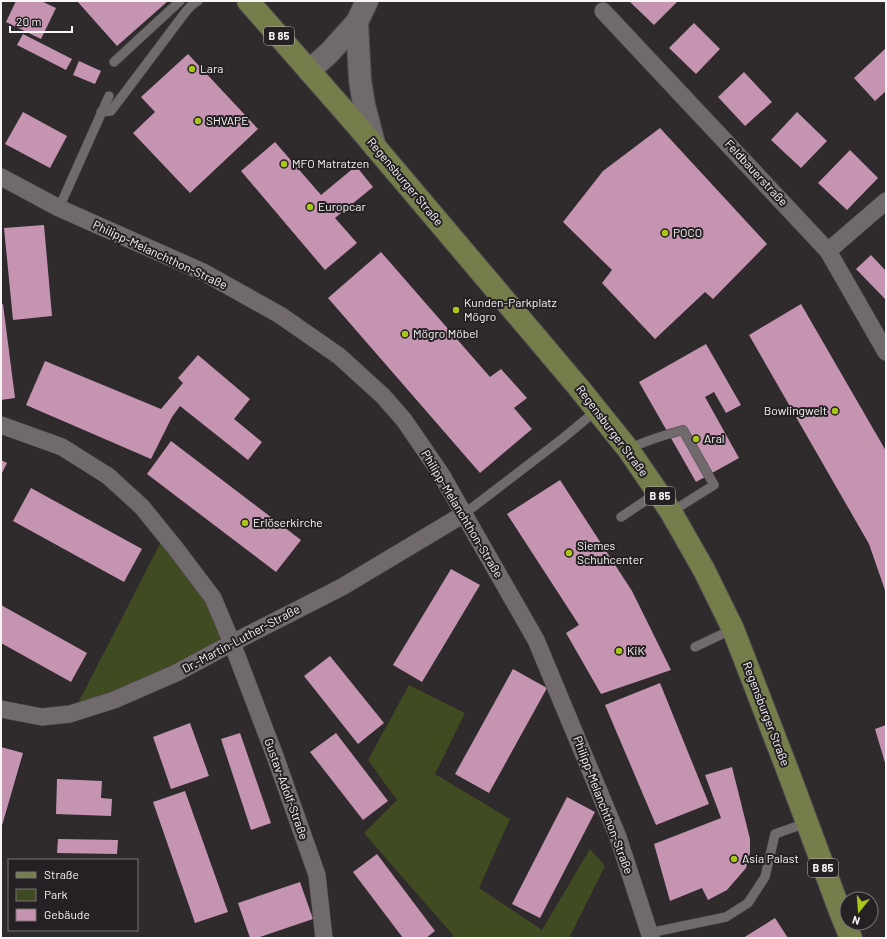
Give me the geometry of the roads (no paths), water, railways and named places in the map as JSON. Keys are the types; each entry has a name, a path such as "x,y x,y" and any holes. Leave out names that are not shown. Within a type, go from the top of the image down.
{"main road":[{"name":"Regensburger Straße","path":"248,1 355,123 574,382 628,449 671,512 704,570 733,629 839,909"}],"street":[{"path":"309,71 329,54 357,22 367,1"},
{"name":"Feldbauerstraße","path":"603,11 828,251 886,352"},
{"path":"357,22 360,80 364,106 375,147"},
{"name":"Philipp-Melanchthon-Straße","path":"1,177 59,208 203,272 280,315 339,356 383,396 404,420 441,474 536,640 618,837 650,935"},
{"path":"828,251 886,201"},
{"name":"Gustav-Adolf-Straße","path":"1,425 62,447 108,476 142,507 213,598 232,643 275,756 317,875 324,938"},
{"name":"Dr.-Martin-Luther-Straße","path":"1,709 42,717 70,714 108,702 169,676 342,587 464,514"}],"lane":[{"path":"114,62 180,1"},
{"path":"101,112 111,111 187,10 198,1"},
{"path":"59,208 109,96"},
{"path":"464,514 597,410"},
{"path":"628,449 683,430 714,485 671,512"},
{"path":"621,516 657,493"},
{"path":"695,647 733,629"},
{"path":"650,935 726,917 748,903 765,877 774,834 806,823"}],"place":[{"name":"Lara","path":"192,69"},
{"name":"SHVAPE","path":"198,121"},
{"name":"MFO Matratzen","path":"284,164"},
{"name":"Europcar","path":"310,207"},
{"name":"POCO","path":"665,233"},
{"name":"Kunden-Parkplatz Mögro","path":"456,310"},
{"name":"Mögro Möbel","path":"405,334"},
{"name":"Bowlingwelt","path":"835,411"},
{"name":"Aral","path":"696,439"},
{"name":"Erlöserkirche","path":"245,523"},
{"name":"Siemes Schuhcenter","path":"569,553"},
{"name":"KiK","path":"619,651"},
{"name":"Asia Palast","path":"734,859"}]}
